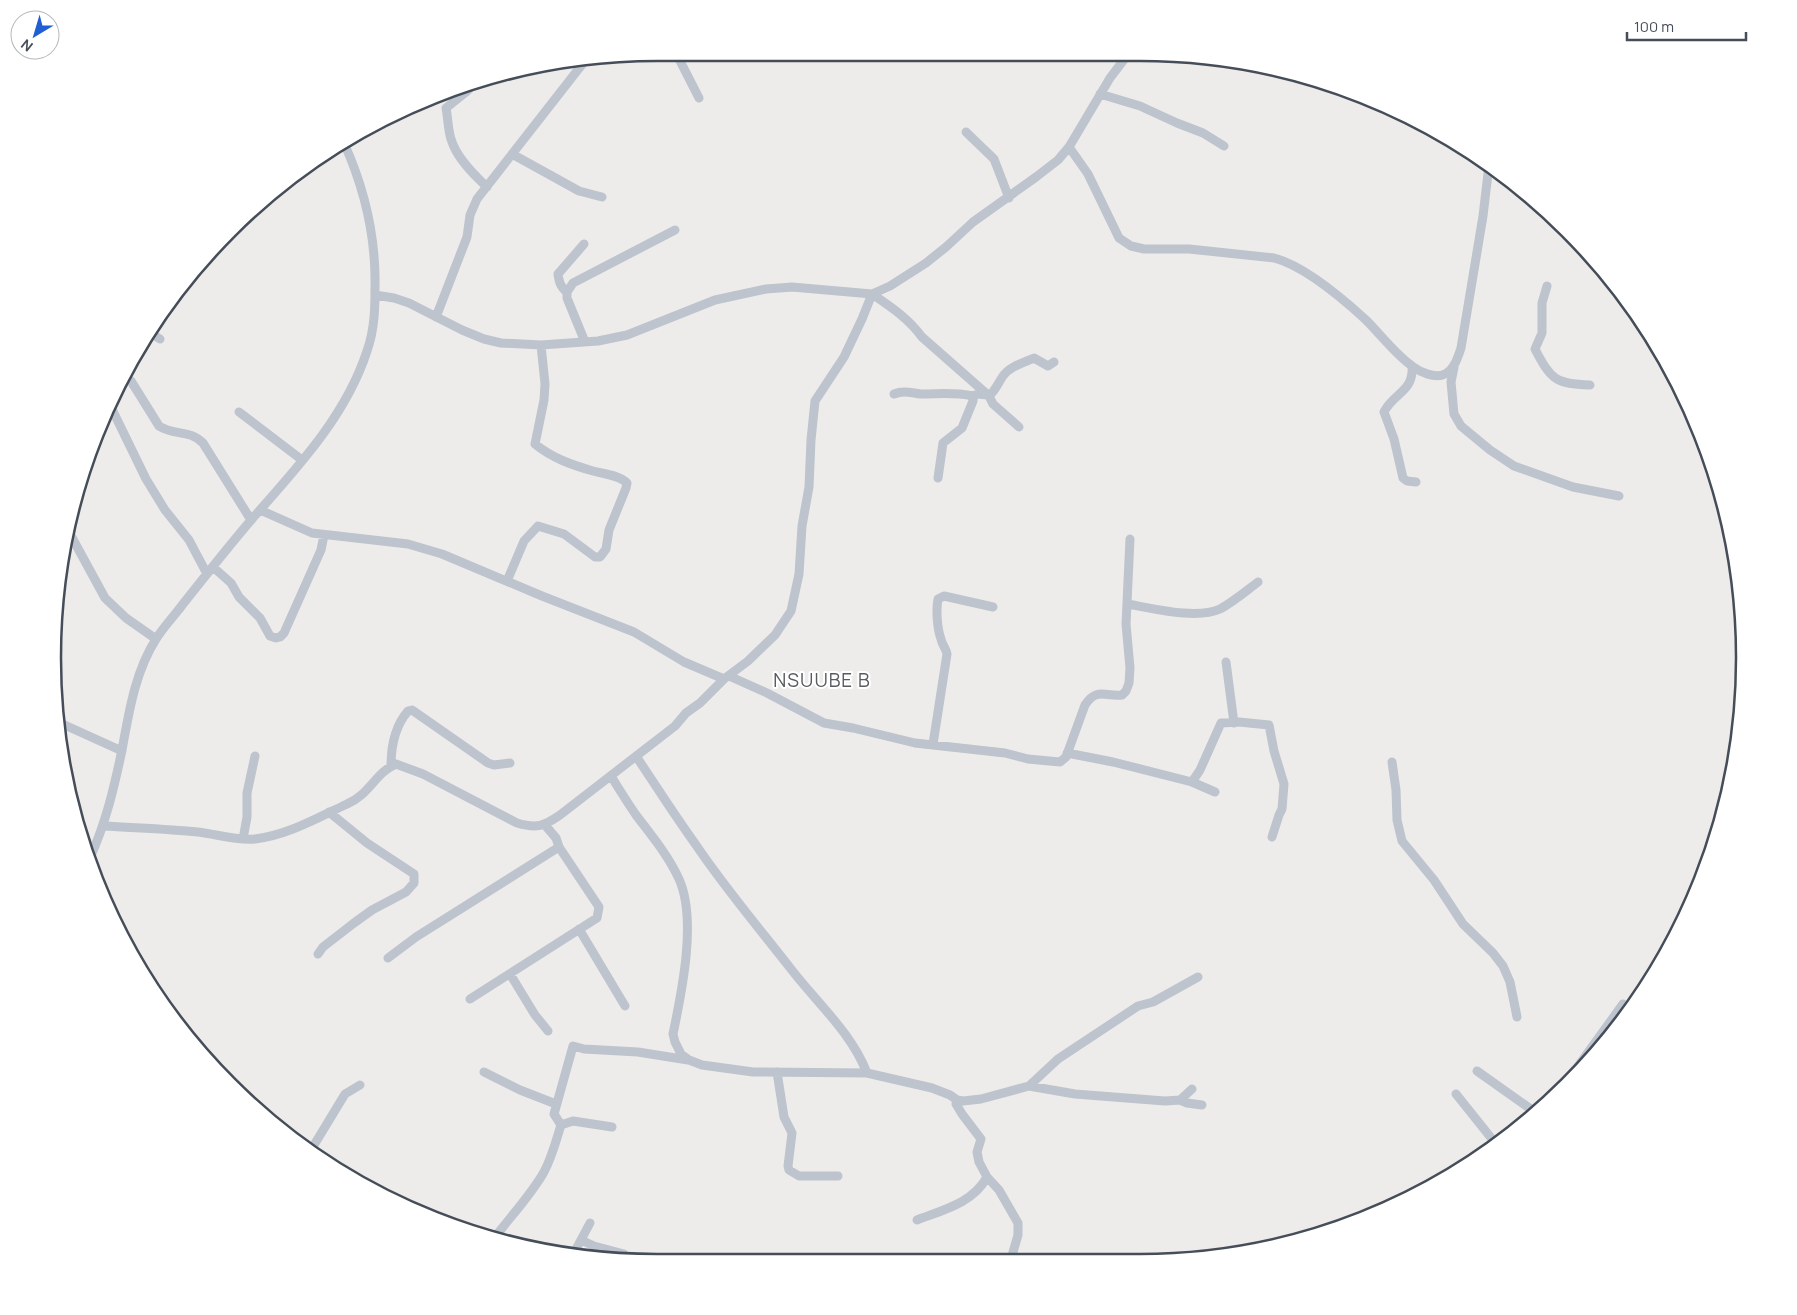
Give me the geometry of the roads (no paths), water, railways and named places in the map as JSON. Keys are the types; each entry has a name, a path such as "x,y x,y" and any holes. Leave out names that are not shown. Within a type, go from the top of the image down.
{"street":[{"path":"680,61 699,98"},
{"path":"104,826 188,831 254,839 297,828 362,796 384,771 391,766 401,765 423,774 517,823 529,827 545,824 560,815 675,726 686,713 748,661 774,635 791,611 799,574 802,526 809,488 815,402 844,357 872,294 890,286 926,263 974,222 1058,160 1069,146 1100,94 1123,61"},
{"path":"436,317 467,238 473,206 581,66"},
{"path":"464,94 446,108 450,139 457,153 487,187"},
{"path":"1100,94 1140,106 1177,123 1203,132 1224,146"},
{"path":"966,132 994,160 1008,198"},
{"path":"1069,146 1088,174 1119,238 1125,243 1144,249 1189,249 1274,258 1285,261 1309,274 1366,320 1412,366 1422,372 1440,375 1445,374 1454,364"},
{"path":"93,850 104,826 132,700 141,671 156,639 342,408 368,349 374,324 373,238 368,208 346,149"},
{"path":"512,154 579,191 602,197"},
{"path":"1488,174 1469,310 1451,382 1454,414 1461,426 1490,450 1514,466 1573,487 1618,496"},
{"path":"586,342 567,298 567,292 573,283 675,230"},
{"path":"567,292 559,282 558,274 584,244"},
{"path":"1547,286 1542,303 1542,333 1535,349 1553,378 1569,384 1590,385"},
{"path":"375,296 402,300 467,333 484,339 501,343 540,345 586,342 627,335 715,300 766,289 792,287 872,294 896,310 914,326 922,337 989,396 993,404 1019,427"},
{"path":"507,581 524,541 538,526 564,534 595,556 600,557 606,549 609,530 626,488 626,483 619,478 556,459 535,444 544,400 540,345"},
{"path":"989,396 1003,376 1010,369 1023,362 1034,358 1048,366 1054,362"},
{"path":"1412,366 1413,376 1409,384 1384,412 1394,439 1403,478 1416,482"},
{"path":"130,380 159,426 166,430 191,434 203,443 251,520"},
{"path":"894,394 902,391 918,394 956,392 973,396 978,394 989,396"},
{"path":"938,478 943,442 962,428 973,401 973,396"},
{"path":"239,412 302,460"},
{"path":"114,413 146,479 165,510 210,570 231,583 239,597 260,618 270,636 280,637 288,624 321,550 324,535"},
{"path":"260,510 301,529 324,535 371,539 426,548 634,632 684,662 767,692 824,723 915,743 1005,753 1028,760 1057,762 1062,760 1067,753 1089,699 1099,693 1119,696 1126,691 1130,668 1127,635 1130,539"},
{"path":"73,540 105,598 126,618 156,639"},
{"path":"1127,604 1179,612 1208,612 1225,606 1258,582"},
{"path":"933,744 947,654 940,638 937,610 938,599 944,596 993,607"},
{"path":"1226,662 1234,723"},
{"path":"391,766 393,743 403,716 412,710 488,763 494,765 510,763"},
{"path":"1192,782 1200,770 1221,723 1269,725 1274,751 1284,784 1282,809 1272,837"},
{"path":"65,725 122,751"},
{"path":"1067,753 1114,762 1192,782 1215,792"},
{"path":"243,839 247,816 247,793 255,756"},
{"path":"636,756 722,881 800,982 836,1021 861,1057 867,1073"},
{"path":"1392,762 1398,828 1402,841 1434,880 1463,924 1493,953 1503,966 1510,982 1517,1017"},
{"path":"611,776 666,855 680,881 687,925 684,975 673,1034 681,1054 689,1060"},
{"path":"318,954 354,923 372,910 406,892 414,883 414,874 367,843 329,812"},
{"path":"470,999 597,918 599,907 559,847 556,838 545,824"},
{"path":"388,958 416,938 559,847"},
{"path":"580,929 625,1006"},
{"path":"510,974 535,1015 548,1031"},
{"path":"1029,1086 1058,1059 1138,1006 1153,1002 1198,978"},
{"path":"1598,1038 1623,1004"},
{"path":"499,1232 536,1184 552,1155 561,1125 554,1114 556,1104 574,1046 584,1049 638,1052 689,1060 702,1065 753,1072 867,1073 932,1088 957,1100 969,1101 1029,1086 1075,1094 1165,1101 1180,1100 1202,1105"},
{"path":"1477,1071 1530,1108"},
{"path":"484,1072 520,1090 556,1104"},
{"path":"777,1072 784,1117 792,1133 789,1170 799,1176 838,1176"},
{"path":"314,1145 345,1094 360,1085"},
{"path":"1180,1100 1192,1089"},
{"path":"1456,1094 1492,1138"},
{"path":"957,1100 956,1104 959,1110 981,1139 977,1152 979,1162 987,1177 999,1190 1018,1223 1018,1235 1012,1254"},
{"path":"561,1125 573,1121 612,1127"},
{"path":"917,1220 961,1202 980,1189 987,1177"},
{"path":"576,1248 590,1223"},
{"path":"581,1240 615,1252"}],"district":[{"name":"NSUUBE B","path":"822,680"}]}
